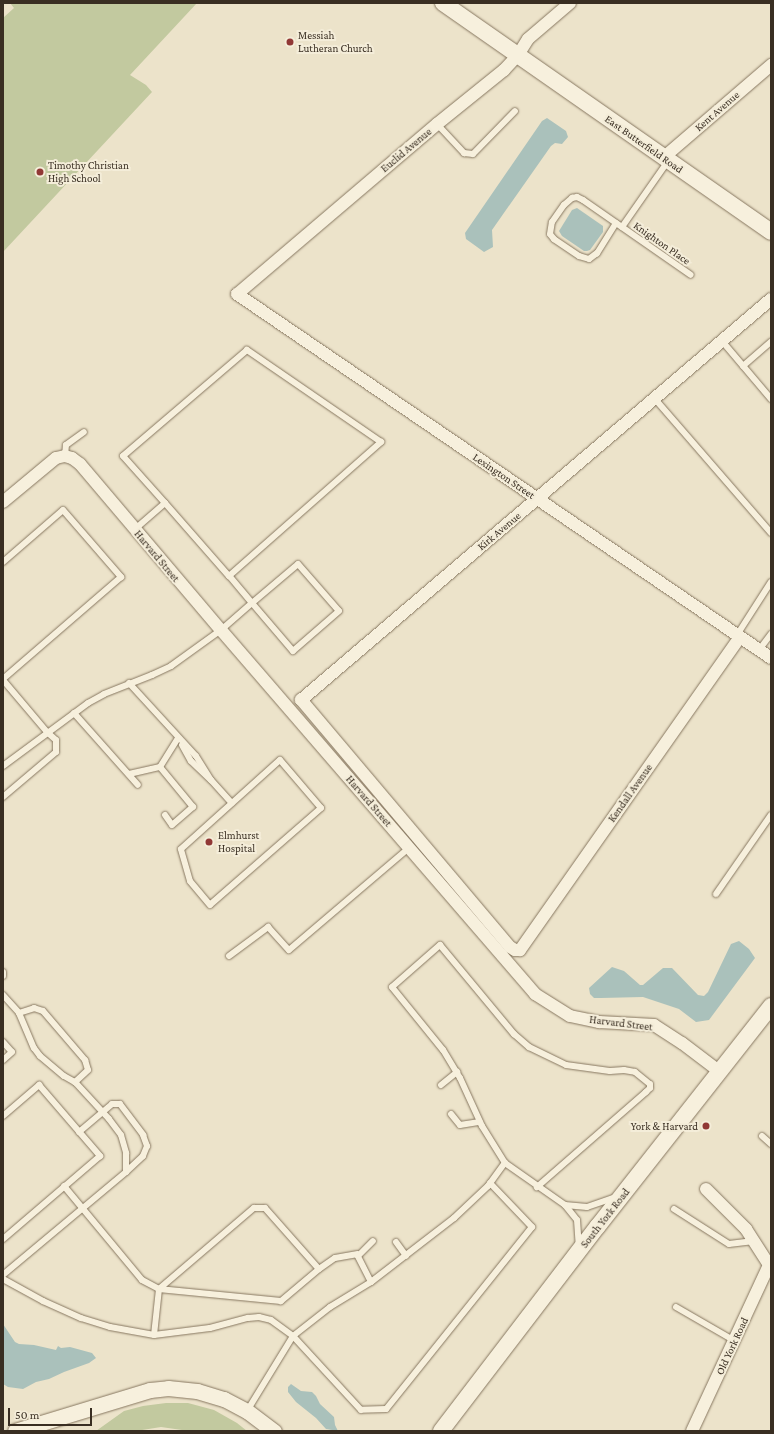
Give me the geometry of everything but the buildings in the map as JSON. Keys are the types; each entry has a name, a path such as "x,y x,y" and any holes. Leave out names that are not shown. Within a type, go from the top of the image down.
{"main road":[{"name":"East Butterfield Road","path":"443,3 771,232"},
{"name":"South York Road","path":"441,1431 578,1252 771,1006"}],"street":[{"name":"Euclid Avenue","path":"238,294 437,124 504,70 518,55 528,39 570,3"},
{"name":"Kent Avenue","path":"666,160 771,65"},
{"name":"Lexington Street","path":"238,294 771,658"},
{"name":"Kirk Avenue","path":"301,700 771,299"},
{"path":"3,502 56,458 65,456"},
{"name":"Harvard Street","path":"65,456 72,458 80,464 220,630 535,994 570,1016 599,1022 654,1025 682,1043 720,1072"},
{"name":"Kendall Avenue","path":"520,950 738,636"},
{"name":"Harvard Street","path":"301,700 510,947 515,950 520,950"},
{"path":"706,1189 746,1229 770,1265"},
{"name":"Old York Road","path":"692,1431 770,1265"},
{"path":"15,1431 150,1390 168,1388 210,1394 247,1411 274,1431"}],"lane":[{"path":"437,124 464,153 473,154 515,111"},
{"name":"Knighton Place","path":"666,160 619,225 597,253 589,259 579,256 554,239 550,234 552,222 568,200 572,198 582,200 619,225 691,275"},
{"path":"722,341 771,399"},
{"path":"743,366 771,342"},
{"path":"3,766 47,732 104,694 129,683 152,676 171,666 220,630 252,603 298,564 339,611 293,651 252,603 229,576 123,456 247,350 381,442 229,576"},
{"path":"655,399 771,533"},
{"path":"65,456 66,445 84,432"},
{"path":"134,529 165,503"},
{"path":"3,562 63,510 121,577 3,679 47,732 56,740 56,752 3,797"},
{"path":"738,636 771,582"},
{"path":"760,650 771,634"},
{"path":"129,683 196,756 212,780 232,803"},
{"path":"74,713 138,785"},
{"path":"129,774 160,767 178,738"},
{"path":"280,760 321,808 210,905 190,881 181,849 232,803 280,760"},
{"path":"160,767 193,807 172,825 165,815"},
{"path":"716,894 771,815"},
{"path":"230,956 268,927 289,950 409,848"},
{"path":"537,1187 646,1092 650,1088 650,1084 635,1072 624,1070 610,1071 566,1065 529,1047 514,1034 440,946 392,987 430,1031 457,1072 480,1122 505,1164 537,1187 565,1205 578,1225 578,1252"},
{"path":"3,995 19,1013 34,1048 46,1063 64,1076 76,1082 121,1135 126,1153 126,1172"},
{"path":"19,1013 34,1008 43,1011 85,1060 88,1070 76,1082"},
{"path":"3,1042 12,1052 3,1060"},
{"path":"441,1085 457,1072"},
{"path":"3,1116 39,1085 100,1156 3,1238"},
{"path":"3,1275 126,1172 142,1156 147,1146 143,1135 120,1104 112,1104 79,1132"},
{"path":"451,1114 460,1125 480,1122"},
{"path":"762,1136 771,1144"},
{"path":"247,1411 292,1336 330,1306 371,1282 454,1218 490,1183 505,1164"},
{"path":"3,1279 43,1301 81,1318 110,1327 154,1335 210,1328 236,1320 259,1317 277,1323 292,1336 361,1410 386,1409 532,1227 490,1183"},
{"path":"64,1186 142,1280 159,1289 281,1301 319,1269 335,1258 358,1254 373,1241"},
{"path":"565,1205 581,1207 595,1205 625,1192"},
{"path":"154,1335 159,1289 254,1208 265,1208 319,1269"},
{"path":"674,1209 729,1244 754,1241"},
{"path":"396,1242 406,1256"},
{"path":"358,1254 360,1262 371,1282"},
{"path":"676,1307 735,1341"}],"green space":[{"name":"Timothy Christian High School","path":"10,3 197,3 130,75 146,85 152,92 3,252 3,18 14,8"},
{"path":"166,1403 188,1403 214,1410 237,1423 247,1431 189,1431 161,1427 136,1431 96,1431 124,1411 143,1406"}],"water":[{"path":"547,118 566,131 568,137 562,144 555,143 551,146 492,230 493,247 484,252 466,239 465,233 542,121"},
{"path":"577,208 603,226 603,232 590,250 587,251 584,251 562,236 559,231 572,210"},
{"path":"739,941 749,949 755,958 709,1020 696,1022 679,1009 643,997 594,998 590,994 589,988 612,967 624,971 640,985 643,985 663,968 672,968 698,995 704,996 708,992 731,944"},
{"path":"3,1324 15,1342 19,1344 34,1345 56,1350 58,1346 61,1348 70,1347 92,1353 96,1358 89,1363 49,1379 36,1382 23,1389 8,1387 3,1384"},
{"path":"291,1384 301,1391 312,1392 316,1396 320,1404 334,1417 335,1425 338,1431 326,1429 316,1418 296,1402 288,1392 288,1387"}],"place":[{"name":"Messiah Lutheran Church","path":"290,42"},
{"name":"Timothy Christian High School","path":"40,172"},
{"name":"Elmhurst Hospital","path":"209,842"},
{"name":"York & Harvard","path":"706,1126"}]}
